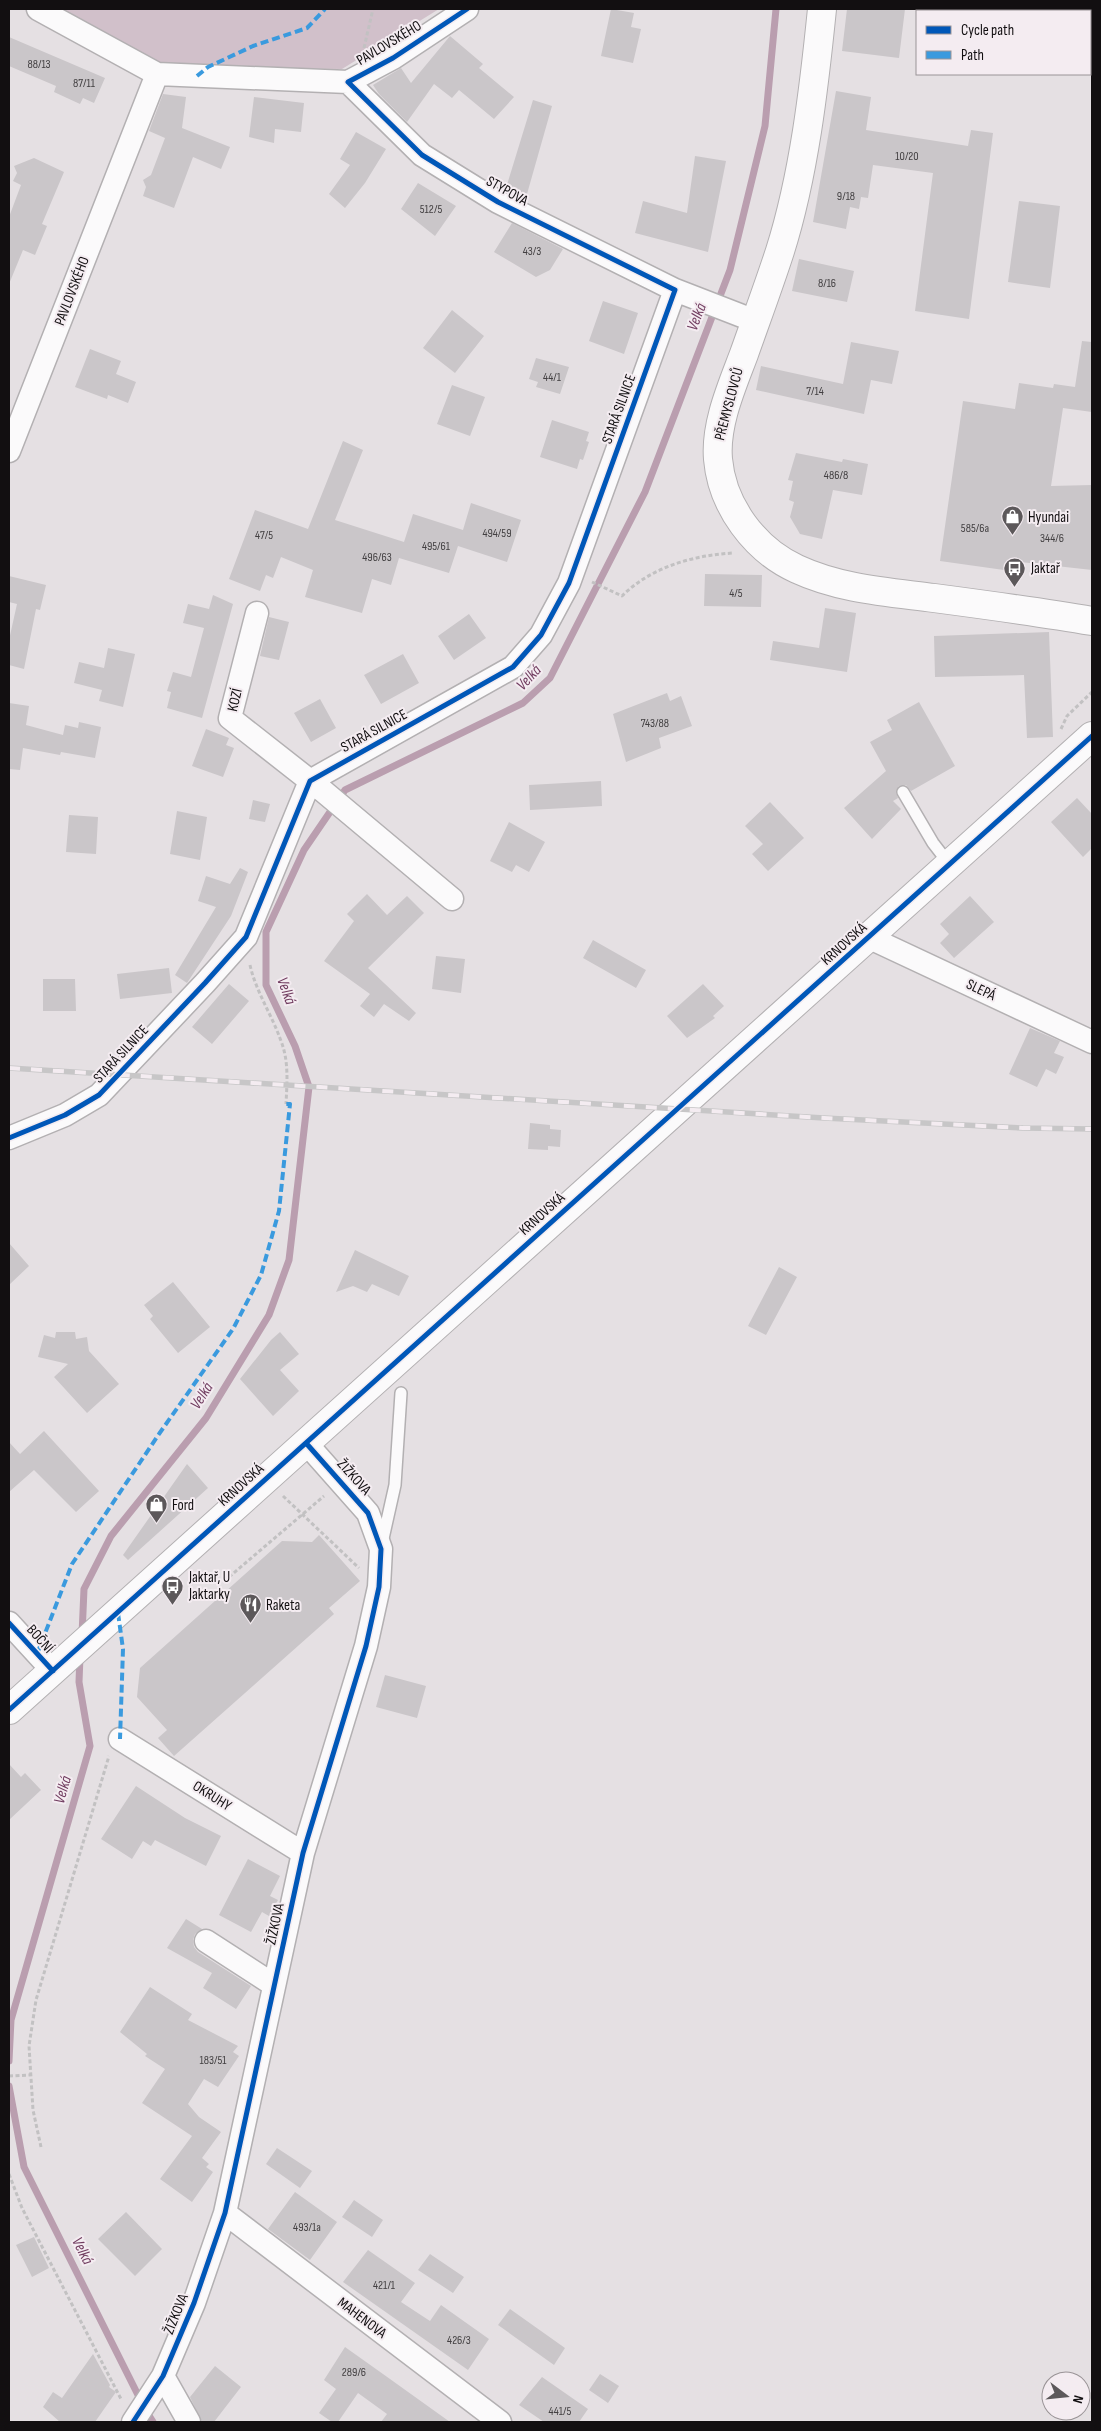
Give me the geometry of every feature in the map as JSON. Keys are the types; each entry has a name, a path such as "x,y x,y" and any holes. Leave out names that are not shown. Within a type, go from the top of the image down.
{"main road":[{"name":"PŘEMYSLOVCŮ","path":"822,9 797,184 781,249 746,318 725,409 719,438 718,460 723,483 735,509 750,533 767,550 797,569 849,586 1092,621"},
{"name":"KRNOVSKÁ","path":"9,1710 870,938 1092,736"}],"street":[{"name":"PAVLOVSKÉHO","path":"38,9 157,74 355,78 393,58 467,9"},
{"name":"PAVLOVSKÉHO","path":"9,451 157,74"},
{"name":"STYPOVA","path":"355,78 422,155 498,202 684,294 746,318"},
{"name":"STARÁ SILNICE","path":"9,1138 65,1115 99,1095 206,983 246,937 316,786 513,668 541,635 569,583 684,294"},
{"name":"KOZÍ","path":"257,613 230,718 316,786"},
{"path":"316,786 452,899"},
{"name":"SLEPÁ","path":"870,938 1092,1042"},
{"name":"ŽIŽKOVA","path":"134,2421 160,2380 194,2303 225,2213 303,1853 366,1646 379,1587 381,1549 368,1513 342,1481 306,1443"},
{"name":"BOČNÍ","path":"9,1623 53,1671"},
{"name":"OKRUHY","path":"120,1739 303,1853"},
{"path":"206,1941 274,1985"},
{"name":"MAHENOVA","path":"225,2213 500,2422"},
{"path":"160,2380 189,2422"}],"lane":[{"path":"903,792 933,843 950,865"},
{"path":"381,1549 395,1485 401,1393"}],"path":[{"path":"355,78 373,9"},
{"path":"584,578 622,596 638,581 681,563 717,554 767,550"},
{"path":"246,937 250,967 262,1002 281,1041 287,1073 286,1104"},
{"path":"266,1480 379,1587"},
{"path":"229,1578 342,1481"},
{"path":"41,2147 33,2110 29,2046 36,2000 111,1751 120,1739"},
{"path":"9,2076 30,2075"},
{"path":"9,2174 22,2208 134,2421"}],"shaded area":[{"path":"53,9 439,9 342,69 164,67"}],"building":[{"path":"611,9 634,13 631,27 641,29 633,63 601,56"},
{"path":"847,9 905,9 899,58 842,51"},
{"path":"450,36 483,64 479,68 514,97 494,119 459,90 452,98 434,84 407,122 379,94 373,85 401,68 411,83"},
{"path":"9,37 105,78 94,103 83,98 80,104 54,92 56,86 9,66"},
{"path":"836,91 871,97 866,130 968,146 971,130 993,133 969,319 915,311 933,173 873,165 868,198 861,197 859,209 850,207 846,229 813,222"},
{"path":"163,94 186,97 182,128 230,147 221,169 193,157 174,208 143,196 146,187 143,180 151,175 165,138 149,131"},
{"path":"254,97 304,103 301,132 275,129 274,143 249,137"},
{"path":"533,100 552,106 527,194 506,188"},
{"path":"356,132 386,149 365,183 345,208 329,194 350,165 340,159"},
{"path":"695,156 726,161 708,252 635,233 643,201 687,213"},
{"path":"34,158 64,172 42,224 47,226 35,255 23,250 9,284 9,217 21,185 13,181 17,173 14,166"},
{"path":"418,183 456,206 435,236 401,209"},
{"path":"1019,201 1060,206 1050,288 1008,282"},
{"path":"512,223 563,249 550,270 536,277 494,252"},
{"path":"799,259 854,271 847,302 792,291"},
{"path":"603,301 638,313 624,354 589,341"},
{"path":"452,310 484,336 455,373 423,348"},
{"path":"1082,341 1092,342 1092,412 1063,408 1051,486 1092,485 1092,570 1012,561 1011,571 940,561 963,401 1015,409 1019,383 1053,388 1054,384 1075,387"},
{"path":"851,342 899,351 892,384 871,380 864,414 756,390 761,366 843,384"},
{"path":"90,349 121,361 116,374 136,382 128,403 108,395 107,399 75,387"},
{"path":"536,358 569,367 560,394 536,387 538,382 529,379"},
{"path":"452,385 485,397 470,436 437,424"},
{"path":"552,420 589,432 586,441 589,442 583,460 580,459 577,469 540,457"},
{"path":"343,441 363,450 335,520 404,542 413,514 463,530 471,503 521,520 507,562 458,546 449,573 399,558 391,585 372,579 362,613 305,597 313,570 281,557 273,578 266,575 260,591 229,579 255,510 308,529"},
{"path":"796,453 842,462 843,459 868,464 862,495 833,490 822,539 800,534 790,517 794,502 789,500 793,481 788,480"},
{"path":"705,574 762,575 761,607 704,606"},
{"path":"9,576 46,585 40,610 36,609 24,669 9,665 9,640 17,604 9,602"},
{"path":"213,595 233,604 202,718 167,708 171,692 167,691 173,672 191,677 204,628 183,623 188,604 209,609"},
{"path":"825,608 856,613 847,672 770,660 773,641 819,648"},
{"path":"469,614 486,638 454,660 438,636"},
{"path":"269,617 289,622 279,660 260,656"},
{"path":"1049,632 1053,737 1027,738 1024,675 935,677 934,636"},
{"path":"108,648 135,654 123,707 99,701 102,690 74,683 79,662 104,668"},
{"path":"403,654 419,683 381,704 364,675"},
{"path":"667,693 670,701 681,696 692,726 659,738 661,748 626,762 613,714"},
{"path":"320,699 336,728 311,742 294,713"},
{"path":"919,702 955,766 911,791 906,785 899,786 896,792 898,798 893,801 901,809 872,839 844,808 886,771 870,742 892,730 887,720"},
{"path":"9,703 29,706 26,725 63,735 65,725 78,728 79,722 101,727 95,758 61,752 60,755 23,748 20,770 9,769"},
{"path":"206,729 229,738 226,745 234,748 223,777 192,766"},
{"path":"601,781 602,806 530,810 529,785"},
{"path":"1077,798 1092,814 1092,848 1083,857 1051,822"},
{"path":"253,800 270,804 265,822 249,819"},
{"path":"770,802 804,838 768,871 752,854 763,844 745,826"},
{"path":"177,811 207,817 200,860 170,854"},
{"path":"69,815 98,817 96,854 66,852"},
{"path":"509,822 545,842 529,872 516,865 512,872 490,861"},
{"path":"240,868 248,872 231,916 187,983 175,975 216,907 198,901 206,876 230,884"},
{"path":"367,894 387,915 407,896 424,913 368,968 416,1013 409,1021 384,1004 374,1017 360,1006 370,994 324,961 354,921 347,914"},
{"path":"970,896 994,922 954,958 940,943 949,934 940,924"},
{"path":"593,940 646,970 636,988 583,958"},
{"path":"436,956 465,959 461,993 432,989"},
{"path":"169,968 172,993 120,999 117,974"},
{"path":"43,979 75,979 76,1011 43,1011"},
{"path":"229,984 249,1001 212,1044 192,1027"},
{"path":"703,984 724,1006 713,1016 715,1018 687,1038 667,1016"},
{"path":"1030,1028 1060,1041 1054,1053 1064,1057 1056,1074 1046,1069 1037,1087 1009,1074"},
{"path":"530,1123 550,1125 550,1129 561,1130 560,1147 548,1146 548,1150 528,1149"},
{"path":"9,1243 29,1266 9,1285"},
{"path":"355,1250 409,1276 399,1296 372,1284 367,1292 353,1286 336,1292"},
{"path":"779,1267 797,1277 766,1335 748,1326"},
{"path":"173,1282 210,1327 178,1353 150,1319 153,1316 144,1305"},
{"path":"56,1332 75,1332 76,1339 87,1337 89,1351 119,1384 87,1413 54,1377 68,1364 38,1357 44,1335 55,1338"},
{"path":"280,1332 299,1354 280,1370 299,1391 273,1416 240,1379 271,1340"},
{"path":"44,1431 99,1491 76,1512 34,1470 9,1492 9,1442 20,1454"},
{"path":"187,1464 208,1488 128,1560 123,1555"},
{"path":"319,1535 360,1581 329,1608 334,1614 174,1756 158,1738 167,1730 137,1697 140,1668 282,1541 312,1542"},
{"path":"385,1675 426,1686 417,1718 376,1707"},
{"path":"9,1764 21,1777 25,1773 41,1790 9,1820"},
{"path":"136,1786 185,1818 221,1836 206,1866 155,1840 151,1846 143,1841 132,1859 101,1839"},
{"path":"248,1859 280,1876 270,1896 278,1900 269,1916 262,1912 251,1932 219,1915"},
{"path":"186,1919 202,1929 195,1934 193,1940 194,1947 198,1952 251,1986 236,2009 203,1988 212,1973 167,1948"},
{"path":"150,1987 192,2014 188,2020 238,2046 233,2052 239,2056 218,2087 204,2079 188,2104 199,2117 221,2132 202,2158 209,2164 206,2167 213,2172 192,2202 160,2179 192,2136 142,2103 165,2069 145,2056 147,2054 120,2032"},
{"path":"277,2148 312,2171 300,2188 266,2164"},
{"path":"295,2192 337,2222 310,2260 268,2229"},
{"path":"354,2200 383,2220 372,2237 342,2217"},
{"path":"126,2212 162,2249 135,2276 98,2239"},
{"path":"34,2237 49,2268 32,2277 16,2245"},
{"path":"368,2250 415,2283 401,2302 430,2321 441,2305 489,2339 468,2370 343,2282"},
{"path":"430,2254 464,2277 453,2293 418,2270"},
{"path":"510,2309 565,2348 554,2365 498,2325"},
{"path":"345,2347 450,2422 381,2422 387,2414 358,2393 338,2422 332,2422 319,2413 336,2389 324,2380"},
{"path":"93,2354 110,2385 109,2387 116,2392 95,2422 60,2422 43,2407 53,2392 62,2398"},
{"path":"215,2366 241,2387 214,2422 202,2422 190,2397"},
{"path":"600,2374 619,2386 608,2403 589,2390"},
{"path":"542,2377 588,2409 579,2422 544,2422 519,2405"}],"waterway":[{"name":"Velká","path":"82,1635 84,1589 111,1536 206,1418 269,1315 289,1260 309,1087 295,1046 266,985 266,932 304,850 345,790 523,703 550,678 645,492 730,270 765,126 776,9"},
{"name":"Velká","path":"9,2061 11,2020 90,1746 79,1682 80,1656"},
{"name":"Velká","path":"9,2086 24,2167 141,2401"},
{"name":"Velká","path":"146,2411 153,2422"}],"railway":[{"path":"9,1068 824,1118 1023,1128 1092,1129"}],"marked path":[{"path":"197,76 208,67 253,46 307,28 325,9"},
{"path":"37,1654 72,1564 159,1434 233,1329 261,1275 279,1211 290,1104 286,1104"},
{"path":"118,1613 123,1649 120,1739"}],"cycle path":[{"path":"9,1138 65,1115 99,1095 246,937 310,781 513,667 541,635 569,583 675,290 498,202 422,155 348,82 393,58 467,9"},
{"path":"9,1710 1092,736"},
{"path":"133,2422 163,2376 194,2303 225,2213 303,1853 366,1646 379,1587 381,1549 368,1513 306,1443"},
{"path":"9,1623 53,1671"}],"place":[{"name":"Hyundai","path":"1012,536"},
{"name":"Jaktař","path":"1015,587"},
{"name":"Ford","path":"156,1524"},
{"name":"Jaktař, U Jaktarky","path":"173,1605"},
{"name":"Raketa","path":"250,1624"}]}
